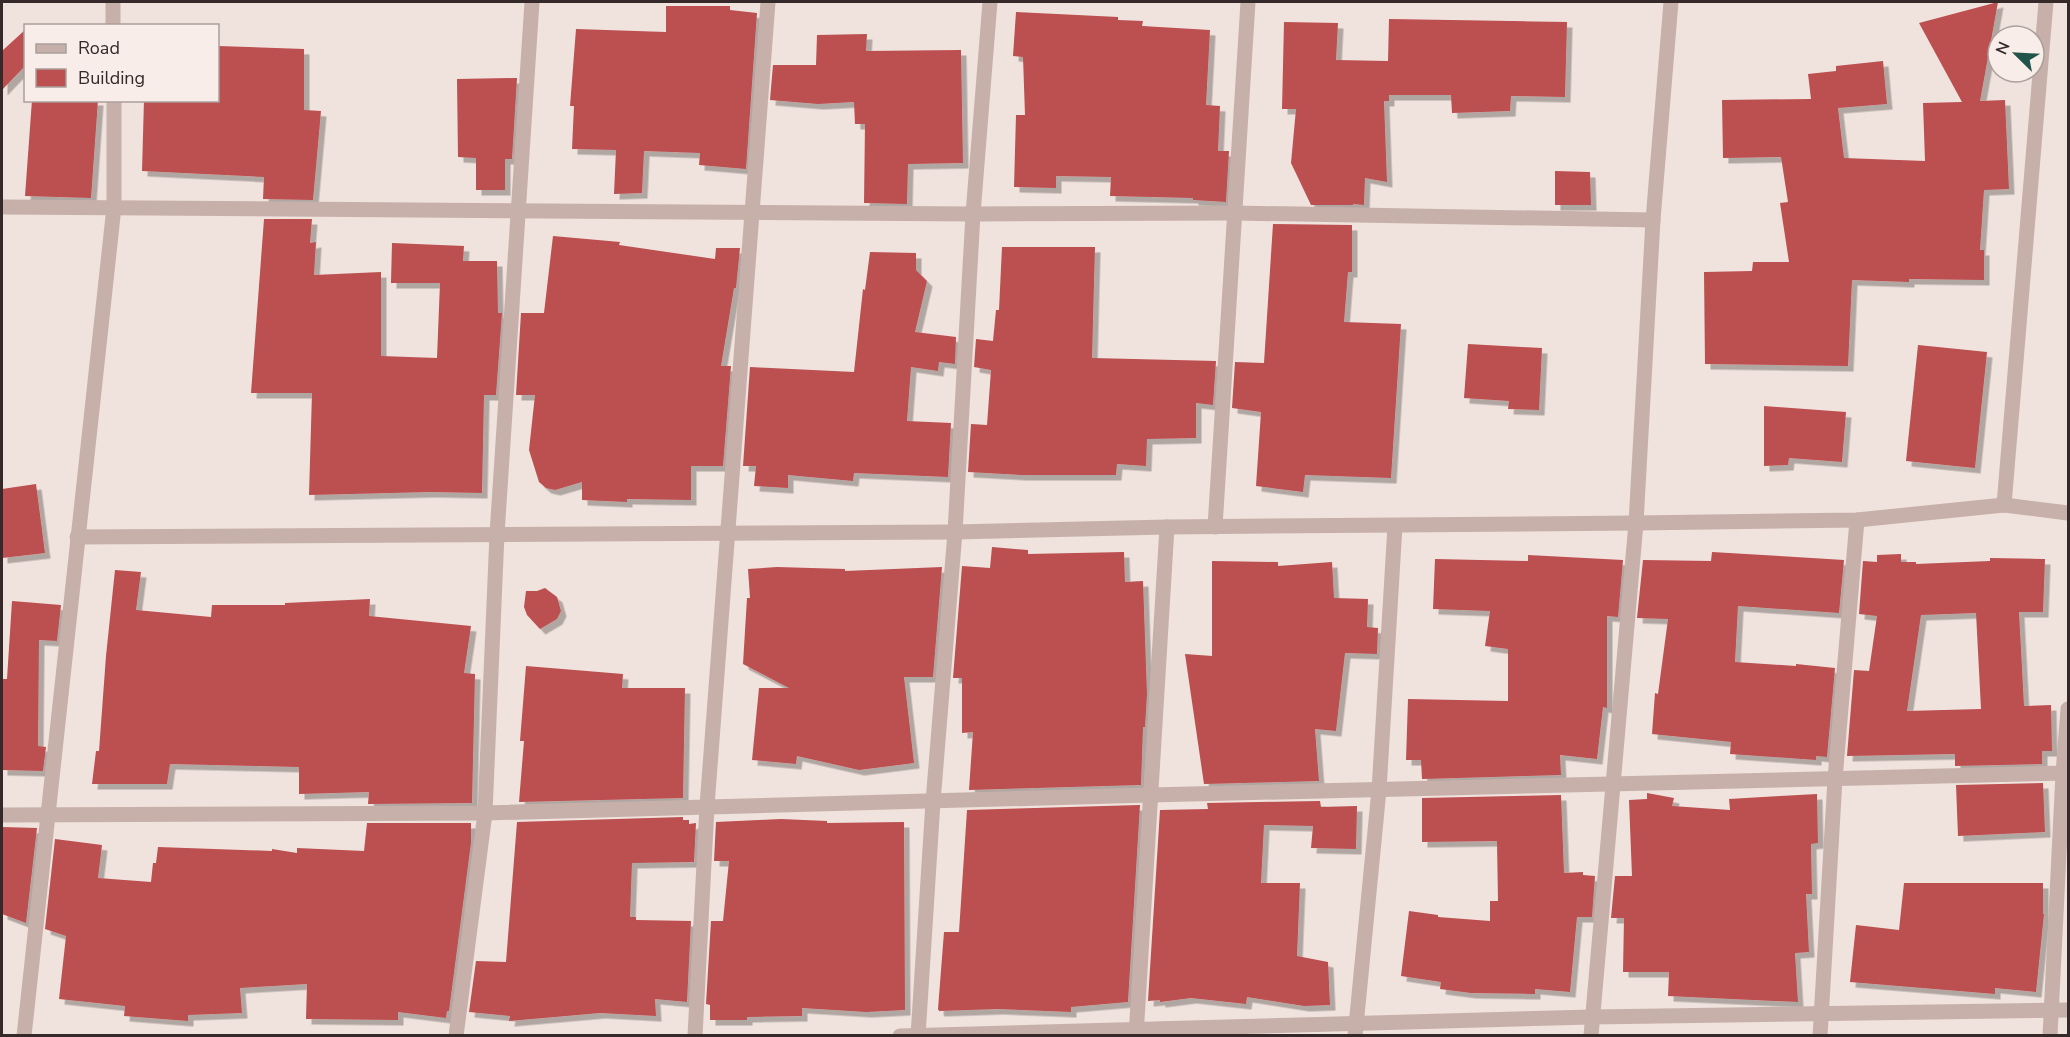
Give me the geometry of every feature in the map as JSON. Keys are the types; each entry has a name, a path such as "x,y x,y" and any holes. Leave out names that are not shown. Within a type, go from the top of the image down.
{"street":[{"path":"113,2 113,24"},
{"path":"456,1035 485,813 497,534 532,2"},
{"path":"694,1035 707,806 768,2"},
{"path":"918,1035 933,802 955,531 973,214 990,2"},
{"path":"1215,527 1248,2"},
{"path":"1591,1035 1636,523 1653,220 1671,2"},
{"path":"2004,504 2046,2"},
{"path":"24,1035 114,207 114,102"},
{"path":"2,207 973,214 1234,213 1653,220"},
{"path":"77,537 955,531 1636,523 1857,519 2004,504 2068,513"},
{"path":"1820,1035 1835,779 1857,519"},
{"path":"1355,1029 1379,790 1395,526"},
{"path":"1136,1032 1167,527"},
{"path":"2049,1035 2068,710"},
{"path":"2,815 485,813 2066,773"},
{"path":"900,1035 1355,1029 1592,1017 2068,1010"}],"building":[{"path":"1998,2 1994,24 1986,24 1986,68 1980,101 2005,100 2009,189 1984,190 1980,250 1984,250 1984,280 1909,279 1909,282 1852,280 1848,366 1705,364 1704,272 1752,271 1753,262 1789,262 1780,203 1788,202 1781,157 1723,158 1722,100 1811,99 1808,74 1836,71 1836,66 1883,61 1887,104 1838,108 1844,158 1925,161 1923,103 1962,102 1919,23"},
{"path":"666,6 730,6 730,10 757,13 746,169 699,165 700,153 644,151 642,193 614,194 616,150 572,149 574,106 570,106 576,29 666,32"},
{"path":"1016,12 1118,17 1118,20 1143,21 1142,26 1210,30 1206,105 1220,106 1218,151 1229,151 1226,202 1193,200 1193,198 1110,196 1111,177 1056,176 1056,188 1014,187 1016,115 1025,115 1023,57 1013,56"},
{"path":"1389,19 1567,22 1565,97 1511,96 1510,111 1452,113 1451,95 1389,95 1389,101 1384,101 1387,182 1365,178 1364,205 1311,205 1291,163 1296,109 1282,109 1284,22 1338,23 1336,60 1388,61"},
{"path":"24,31 24,67 2,90 2,51"},
{"path":"867,34 866,51 961,50 963,163 908,164 907,204 864,203 865,124 855,124 854,102 818,104 770,100 773,65 816,65 817,35"},
{"path":"219,46 304,49 304,110 321,111 313,200 263,199 264,177 142,171 144,102 219,102"},
{"path":"517,78 512,159 505,159 505,190 476,190 476,158 458,157 457,79"},
{"path":"32,102 98,102 91,198 25,196"},
{"path":"1555,171 1590,172 1591,205 1555,205"},
{"path":"264,219 312,219 310,243 316,242 314,275 381,272 381,356 437,358 440,283 391,283 392,243 464,246 463,261 497,261 498,313 502,313 496,395 484,395 482,493 309,495 312,393 251,393"},
{"path":"1273,224 1352,225 1352,272 1348,272 1344,322 1401,324 1391,478 1305,475 1303,492 1256,486 1261,412 1232,408 1235,362 1264,363"},
{"path":"553,236 620,242 619,245 715,259 716,248 740,248 736,288 734,288 721,366 731,366 723,466 691,466 691,500 627,499 627,502 582,500 582,482 555,490 546,488 539,482 529,450 535,395 516,395 521,313 544,313"},
{"path":"1002,247 1095,247 1092,358 1216,361 1213,405 1196,403 1196,438 1147,439 1146,466 1117,464 1116,475 1021,475 968,472 971,424 987,425 991,370 974,367 976,339 993,341 996,310 999,310"},
{"path":"870,252 916,253 916,270 927,281 915,332 956,337 955,364 939,362 938,371 911,367 907,421 951,423 948,477 854,473 853,481 788,475 788,488 754,486 756,466 743,466 750,367 854,372 863,289 865,290"},
{"path":"1468,344 1542,348 1539,410 1508,409 1509,401 1464,398"},
{"path":"1918,345 1987,352 1975,468 1906,461"},
{"path":"1764,406 1846,412 1842,462 1789,458 1788,465 1764,466"},
{"path":"36,484 45,553 2,558 2,489"},
{"path":"992,547 1028,550 1028,554 1124,552 1125,582 1143,581 1147,694 1145,727 1143,727 1141,785 969,790 973,732 962,733 962,678 953,678 962,566 990,568"},
{"path":"1712,552 1844,560 1839,613 1738,606 1735,662 1835,668 1827,757 1816,756 1816,760 1730,754 1731,742 1652,734 1655,693 1658,694 1668,619 1637,618 1643,560 1711,561"},
{"path":"1901,554 1901,562 1916,562 1916,564 1990,561 1990,558 2045,559 2043,612 2019,612 2024,706 2051,705 2052,751 2042,751 2042,764 1955,766 1955,754 1847,756 1854,670 1869,671 1877,616 1859,614 1863,561 1877,562 1877,555","holes":["1976,613 1981,709 1907,711 1921,615"]},
{"path":"1528,555 1623,560 1618,617 1607,616 1607,708 1603,707 1597,759 1560,755 1561,775 1422,779 1421,760 1406,760 1408,699 1508,701 1508,649 1485,646 1490,611 1433,609 1435,559 1528,561"},
{"path":"1212,561 1278,562 1278,566 1332,562 1334,598 1368,599 1367,627 1378,628 1377,654 1345,653 1336,731 1315,729 1319,781 1204,784 1185,654 1212,656"},
{"path":"777,567 845,569 845,571 942,567 933,677 904,677 914,763 859,770 797,756 796,764 752,760 759,688 789,688 743,664 747,598 750,598 748,569"},
{"path":"115,570 141,572 136,610 211,617 212,605 285,605 285,603 370,599 369,616 471,626 464,673 475,674 472,803 368,804 369,792 299,794 299,767 170,764 167,784 92,784 96,751 99,751"},
{"path":"545,588 557,597 561,611 557,619 540,629 527,615 524,607 526,591"},
{"path":"12,601 61,605 57,641 39,640 38,746 46,747 43,771 2,770 2,679 7,679"},
{"path":"526,666 623,674 622,688 685,688 683,798 519,802 524,741 520,741"},
{"path":"2043,783 2045,832 1958,836 1956,785"},
{"path":"1647,793 1674,798 1672,806 1730,810 1729,799 1817,794 1818,843 1811,844 1812,894 1806,894 1809,952 1795,953 1798,1002 1668,996 1669,972 1623,972 1624,918 1611,918 1615,876 1632,876 1629,800 1647,799"},
{"path":"1561,795 1564,873 1583,872 1583,875 1595,876 1592,917 1577,917 1570,992 1535,989 1535,994 1471,993 1440,989 1441,982 1401,976 1409,911 1438,915 1438,917 1490,921 1490,901 1498,901 1497,841 1422,842 1422,798"},
{"path":"1320,801 1321,807 1357,806 1356,849 1311,848 1313,826 1264,825 1261,883 1300,883 1297,956 1328,962 1330,1005 1304,1006 1247,997 1246,1004 1191,998 1160,1002 1160,1000 1148,1001 1160,810 1208,809 1207,803"},
{"path":"1140,805 1128,1002 1071,1007 1071,1012 998,1009 939,1011 944,932 959,932 967,810"},
{"path":"683,817 683,820 689,820 689,824 696,823 694,862 632,863 630,917 636,917 636,920 691,921 687,1002 655,999 656,1016 600,1013 509,1021 510,1016 469,1012 476,961 506,962 517,822"},
{"path":"781,819 827,821 827,823 904,822 905,1010 866,1012 802,1008 802,1016 710,1020 710,1005 706,1004 711,921 723,921 729,861 714,861 716,822"},
{"path":"367,823 471,823 471,843 449,1011 447,1011 446,1018 398,1012 398,1020 306,1019 307,984 240,988 242,1013 188,1015 188,1021 124,1016 125,1006 59,999 66,936 45,929 55,839 102,845 98,878 151,882 158,847 272,851 272,849 297,853 297,848 364,851"},
{"path":"2,827 37,828 26,923 2,914"},
{"path":"1904,883 2043,883 2044,914 2036,992 1995,988 1995,994 1850,982 1856,925 1899,930"}]}
